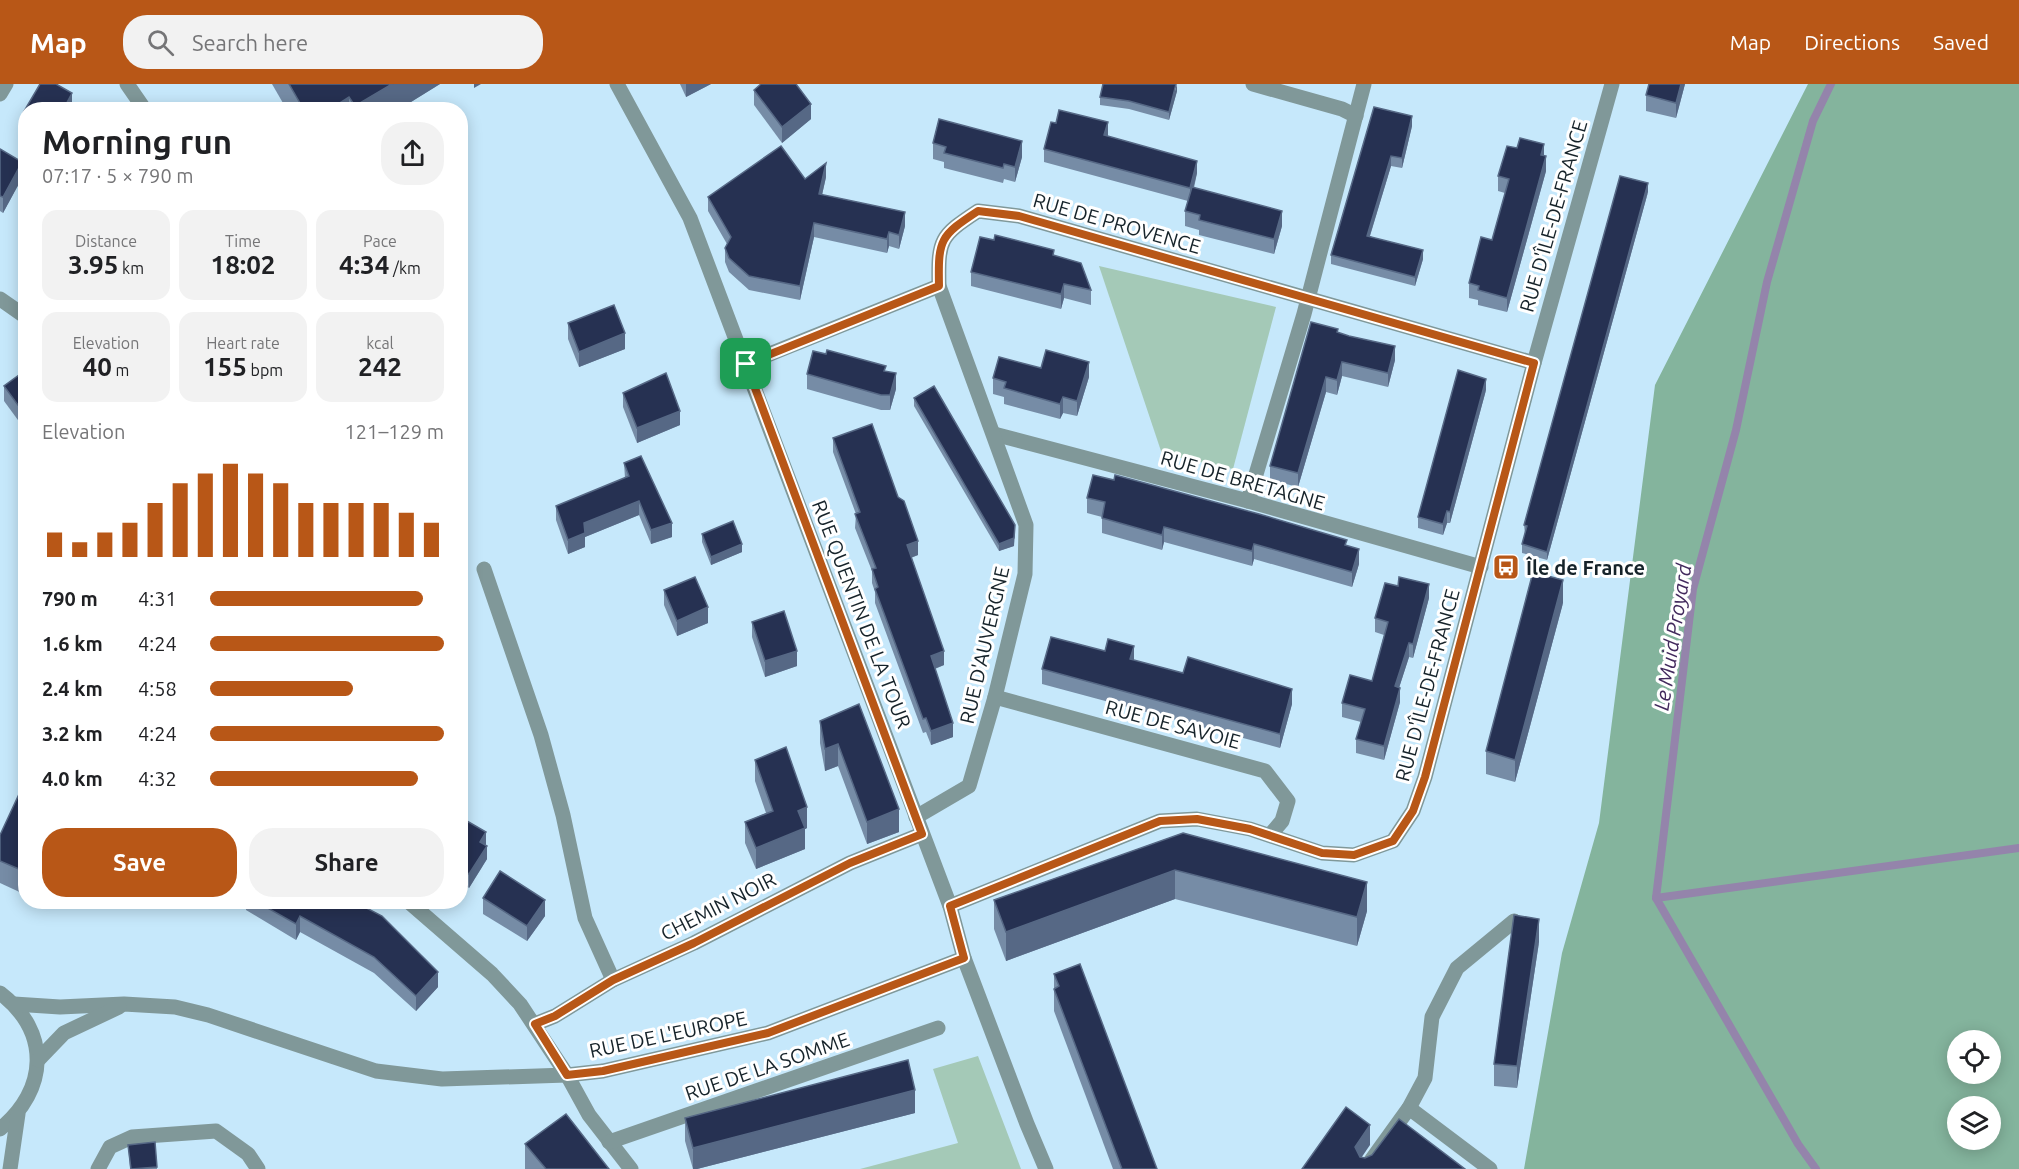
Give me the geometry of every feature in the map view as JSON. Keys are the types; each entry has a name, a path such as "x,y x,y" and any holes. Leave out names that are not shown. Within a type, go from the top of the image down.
{"street":[{"path":"0,94 6,84"},
{"path":"127,84 139,102"},
{"name":"RUE QUENTIN DE LA TOUR","path":"617,84 690,218 950,906 964,958 1046,1169"},
{"path":"1253,84 1342,109 1356,117"},
{"path":"1248,501 1308,300 1364,84"},
{"name":"RUE D'ÎLE-DE-FRANCE","path":"950,906 1160,821 1197,819 1269,835 1322,853 1354,855 1393,841 1413,811 1425,777 1534,363 1612,84"},
{"name":"RUE DE PROVENCE","path":"939,286 938,259 947,232 978,211 1019,216 1534,363"},
{"path":"746,364 939,286"},
{"name":"RUE D'AUVERGNE","path":"916,817 969,786 995,697 1025,574 1026,525 939,286"},
{"path":"0,299 18,311"},
{"name":"RUE DE BRETAGNE","path":"994,434 1248,501 1481,567"},
{"path":"484,569 544,747 563,815 585,918 613,980"},
{"name":"RUE DE SAVOIE","path":"995,697 1264,771 1288,801 1282,821 1269,835"},
{"name":"CHEMIN NOIR","path":"535,1024 555,1016 613,980 694,943 850,863 922,834"},
{"path":"417,909 492,974 535,1024 589,1115 631,1169"},
{"path":"1365,1169 1408,1108 1425,1078 1432,1017 1457,968 1514,921"},
{"name":"RUE DE L'EUROPE","path":"14,1004 60,1007 124,1004 175,1007 208,1015 376,1071 442,1079 567,1075 603,1071 768,1033 964,958"},
{"path":"0,993 14,1004 27,1020 35,1040 38,1060 36,1080 18,1114 9,1169"},
{"name":"RUE DE L'EUROPE","path":"38,1060 64,1033 124,1004"},
{"name":"RUE DE LA SOMME","path":"609,1142 938,1028"},
{"path":"1408,1108 1490,1169"},
{"path":"0,1129 18,1114"},
{"path":"98,1169 110,1147 132,1137 216,1131 248,1154 258,1169"}],"green space":[{"path":"1808,84 2019,84 2019,1169 1524,1169 1562,953 1599,823 1655,385"},
{"path":"1099,266 1276,307 1233,469 1162,454"},
{"path":"978,1056 1021,1169 860,1169 958,1143 933,1069"}],"building":[{"path":"40,84 56,84 72,93 67,102 29,102"},
{"path":"289,84 392,84 362,102 352,102 349,97 341,102 299,102"},
{"path":"761,84 796,84 811,104 782,127 754,90"},
{"path":"1103,84 1176,84 1169,112 1129,101 1100,97"},
{"path":"1649,84 1681,84 1676,103 1646,95"},
{"path":"1374,107 1412,116 1402,158 1391,156 1367,236 1423,250 1415,277 1331,255"},
{"path":"1059,110 1108,122 1104,135 1197,161 1190,188 1044,149 1051,122 1056,123"},
{"path":"939,119 1022,141 1015,167 1004,164 1003,168 944,153 946,147 933,143"},
{"path":"1520,138 1544,144 1541,155 1546,156 1507,298 1478,290 1479,286 1469,283 1481,237 1492,240 1509,179 1498,176 1507,146 1517,148"},
{"path":"781,146 805,179 826,163 819,194 905,212 899,235 889,232 887,239 814,223 800,286 749,276 729,258 725,248 731,237 708,197"},
{"path":"0,149 18,160 18,169 3,197 0,196"},
{"path":"1620,176 1648,183 1547,552 1522,544 1527,526 1524,525"},
{"path":"1192,187 1282,211 1274,239 1199,220 1200,215 1185,211"},
{"path":"995,235 1054,250 1053,255 1081,263 1091,290 1064,284 1061,294 971,272 980,237 994,240"},
{"path":"614,305 625,333 579,352 568,323"},
{"path":"1311,322 1338,329 1337,332 1349,336 1395,346 1388,373 1342,362 1337,380 1326,377 1298,473 1270,466"},
{"path":"827,350 886,366 884,371 896,373 890,395 881,395 807,374 813,351 826,354"},
{"path":"1046,350 1089,362 1077,401 1063,397 1060,404 1004,388 1006,382 993,378 999,357 1041,368"},
{"path":"1458,370 1486,379 1450,512 1447,511 1443,524 1418,517"},
{"path":"666,373 680,411 637,428 623,393"},
{"path":"18,376 18,405 4,386"},
{"path":"934,386 1015,525 1014,538 999,544 914,398"},
{"path":"872,424 898,497 904,501 918,541 907,545 944,651 931,656 953,723 931,731 926,718 923,719 875,589 878,587 872,569 876,568 855,514 860,512 833,438"},
{"path":"641,456 672,523 651,530 639,501 584,523 585,533 568,540 556,506 629,476 624,463"},
{"path":"1093,475 1114,480 1115,475 1347,540 1345,545 1359,549 1352,572 1254,544 1252,551 1164,527 1162,535 1102,518 1105,502 1087,498"},
{"path":"733,521 742,544 711,557 702,534"},
{"path":"1533,572 1563,580 1515,760 1486,751"},
{"path":"695,577 708,607 677,621 664,590"},
{"path":"1399,577 1429,584 1413,644 1409,643 1395,686 1400,688 1384,746 1356,739 1365,709 1342,703 1350,675 1372,681 1388,622 1375,618 1385,583 1398,586"},
{"path":"784,611 797,651 765,661 752,622"},
{"path":"1051,637 1105,651 1108,639 1134,646 1130,659 1183,673 1188,657 1292,689 1280,734 1042,669"},
{"path":"859,704 899,809 867,822 838,744 825,749 820,721"},
{"path":"786,747 807,807 798,811 805,828 756,848 745,822 773,811 755,760"},
{"path":"18,796 18,869 0,861 0,835"},
{"path":"468,822 486,832 480,842 487,846 469,874"},
{"path":"1183,833 1367,882 1357,917 1175,870 1006,932 994,900"},
{"path":"500,871 545,900 527,926 483,898"},
{"path":"269,909 368,909 382,916 438,972 416,996 374,957 300,916 296,924"},
{"path":"1514,915 1539,919 1517,1066 1494,1064"},
{"path":"1080,964 1157,1169 1122,1169 1054,989 1059,986 1054,974"},
{"path":"908,1060 915,1090 693,1148 685,1118"},
{"path":"1346,1107 1370,1125 1355,1147 1360,1157 1365,1158 1372,1155 1399,1119 1465,1169 1302,1169"},
{"path":"566,1114 609,1169 546,1169 525,1144"},
{"path":"155,1142 157,1167 131,1169 128,1145"}],"waterway":[{"name":"Le Muid Proyard","path":"1816,1169 1798,1144 1656,898 1693,589 1736,430 1767,282 1813,121 1831,84"},
{"path":"1656,898 2019,848"}],"place":[{"name":"Île de France","path":"1506,567"}],"route":[{"path":"978,211 1019,216 1275,291 1410,326 1534,363 1425,777 1413,811 1393,841 1354,855 1322,853 1238,826 1197,819 1160,821 976,893 950,906 964,958 768,1033 603,1071 567,1075 535,1024 555,1016 613,980 694,943 850,863 922,834 746,364 939,286 938,259 947,232 978,211"}]}
